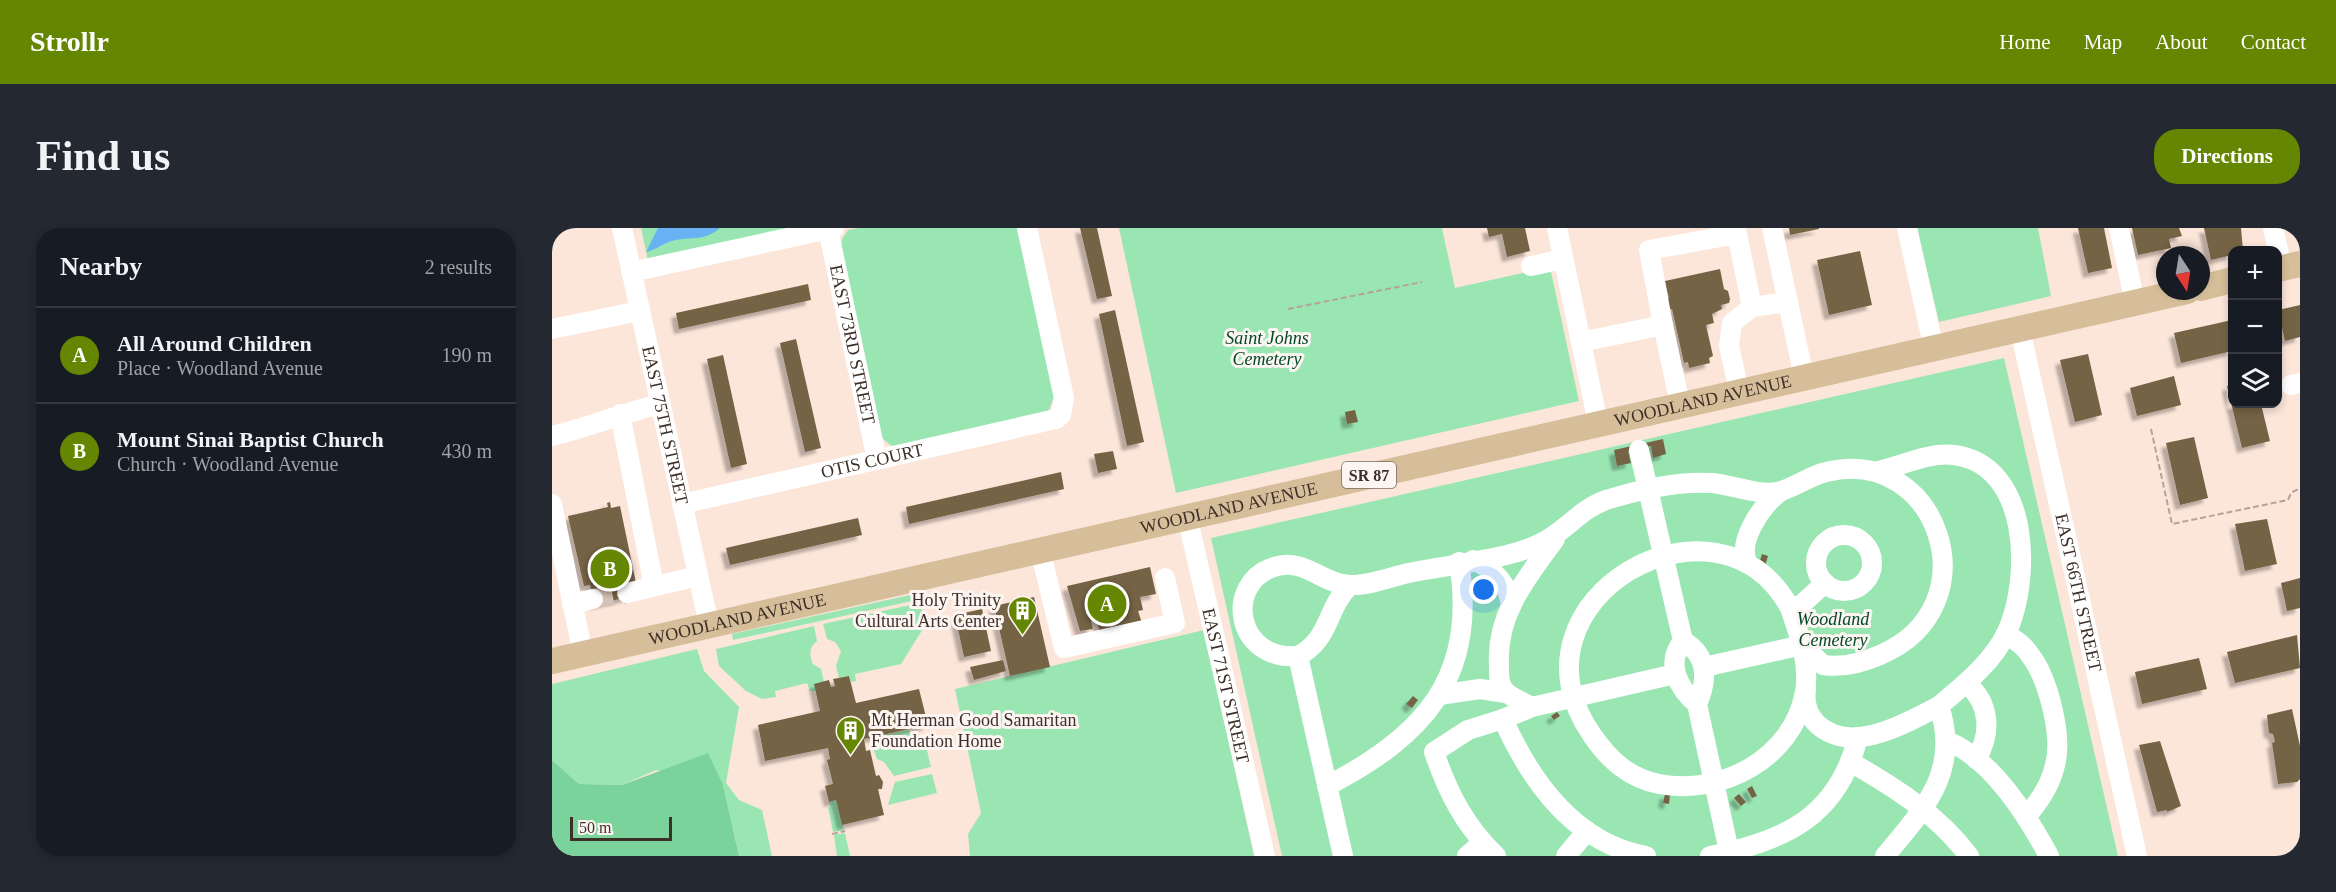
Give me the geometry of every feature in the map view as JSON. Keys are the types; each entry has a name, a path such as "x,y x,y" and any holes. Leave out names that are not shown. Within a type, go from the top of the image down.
{"main road":[{"path":"2210,286 2228,281"},
{"name":"WOODLAND AVENUE","path":"552,662 1680,404 2156,298"}],"street":[{"name":"EAST 75TH STREET","path":"622,228 709,625"},
{"name":"OTIS COURT","path":"682,504 1048,423 1061,414 1064,398 1027,228"},
{"path":"1557,228 1598,423"},
{"path":"1772,228 1804,377"},
{"path":"1907,228 1934,349"},
{"path":"2119,228 2135,303"},
{"path":"2273,228 2286,267"},
{"path":"631,272 831,229"},
{"name":"EAST 73RD STREET","path":"831,229 877,460"},
{"path":"1680,404 1649,250 1737,234 1752,307"},
{"path":"1531,266 1563,259"},
{"path":"1739,391 1729,346 1732,323 1752,307 1788,302"},
{"path":"552,329 639,310"},
{"path":"1581,342 1663,325"},
{"name":"EAST 66TH STREET","path":"2020,329 2137,856"},
{"path":"552,436 600,424 620,414 660,404"},
{"path":"620,414 651,587"},
{"path":"1639,450 1683,641 1698,654 1704,667 1704,687 1697,704"},
{"path":"1741,557 1758,518 1768,502 1780,492 1804,479 1832,471 1850,468 1878,471 1934,456 1956,456 1979,464 2002,485 2018,528 2023,571 2015,610 2006,634 1967,684 1939,706 1898,726 1858,737 1834,734 1820,727 1807,711 1805,693 1802,645 1790,608 1777,587 1741,557 1702,553 1663,557 1640,563 1623,572 1602,591 1584,614 1575,636 1570,659 1574,698 1593,738 1624,770 1639,778 1666,785 1690,786 1714,782 1744,771 1772,753 1789,730 1805,693 1811,677 1823,665"},
{"path":"1802,645 1823,665 1846,666 1895,648 1922,626 1940,595 1943,556 1930,517 1906,489 1878,471"},
{"path":"1350,585 1338,600 1321,638 1312,649 1298,656 1284,657 1260,649 1252,639 1242,613 1243,599 1254,580 1269,568 1293,565 1350,585 1537,546 1594,505 1648,490 1712,483 1780,492"},
{"path":"552,504 583,654"},
{"name":"EAST 71ST STREET","path":"1187,516 1265,856"},
{"path":"1506,693 1499,680 1498,656 1501,633 1521,586 1562,529"},
{"path":"1040,550 1064,648 1175,623 1165,578"},
{"path":"1466,561 1496,573 1510,594 1511,605"},
{"path":"1327,786 1372,760 1403,738 1439,695 1449,678 1463,621 1466,561"},
{"path":"627,593 698,576"},
{"path":"1790,608 1801,605 1825,583"},
{"path":"572,604 593,599"},
{"path":"2006,634 2021,644 2039,670 2056,733 2055,765 2045,790 2026,816"},
{"path":"1683,641 1675,657 1676,674 1680,686 1697,704 1714,782 1723,855 1769,849 1820,809 1844,780 1852,763 1858,737"},
{"path":"1704,667 1802,645"},
{"path":"1298,656 1343,856"},
{"path":"1434,752 1468,730 1532,707 1676,674"},
{"path":"1967,684 1978,695 1986,714 1985,740 1976,759"},
{"path":"1439,695 1480,689 1506,693 1532,707"},
{"path":"1885,856 1922,809 1940,778 1947,741 1939,706"},
{"path":"1503,719 1522,759 1538,783 1566,815 1606,844 1646,856"},
{"path":"1403,738 1434,752 1458,811 1489,849 1467,856"},
{"path":"1947,741 1976,759 1993,776 2026,816 2049,856"},
{"path":"1852,763 1897,789 1945,827 1969,856"},
{"path":"1566,856 1587,831"}],"path":[{"path":"1288,309 1422,282"},
{"path":"2151,429 2172,524 2288,500 2291,493 2300,488"},
{"path":"832,834 844,831"}],"green space":[{"path":"641,228 799,228 648,261"},
{"path":"859,228 1019,228 1055,394 1049,410 1043,416 899,447 890,445 881,437 841,247 842,239 848,230"},
{"name":"Saint Johns Cemetery","path":"1119,228 1442,228 1455,288 1550,267 1579,401 1176,493"},
{"path":"1917,228 2038,228 2051,296 1939,322"},
{"name":"Woodland Cemetery","path":"2004,358 2118,856 1282,856 1211,538"},
{"path":"910,595 915,596 912,601 733,640 732,634"},
{"path":"920,604 926,624 901,664 855,674 856,681 851,682 849,676 839,678 836,666 841,651 835,642 827,639 823,624"},
{"path":"814,626 817,641 810,651 811,657 813,664 821,669 824,682 816,691 810,691 807,683 775,691 776,697 762,699 746,691 719,666 716,649"},
{"path":"1204,630 1254,856 970,856 968,834 981,813 955,689"},
{"path":"697,649 704,671 739,707 726,783 739,800 762,810 772,856 739,856 723,785 656,770 622,785 579,784 552,760 552,684"},
{"path":"909,730 913,744 925,742 931,767 894,776 884,762 877,759 869,738"},
{"path":"708,753 723,785 739,856 552,856 552,760 579,784 622,785"},
{"path":"932,774 937,793 888,805 895,782"},
{"path":"836,800 844,830 833,832 828,807 830,807 829,802"},
{"path":"845,833 850,856 837,856 834,835"}],"water":[{"path":"658,228 720,228 708,236 676,240 646,252"}],"building":[{"path":"1080,228 1097,228 1112,296 1097,299"},
{"path":"1487,228 1525,228 1530,251 1507,257 1502,234 1489,237"},
{"path":"1789,228 1819,228 1819,229 1790,235"},
{"path":"2078,228 2104,228 2112,268 2088,273"},
{"path":"2132,228 2179,228 2182,236 2169,239 2171,246 2156,246 2156,251 2138,255"},
{"path":"2204,228 2241,228 2243,246 2228,246 2228,256 2211,260 2210,246 2208,246"},
{"path":"1860,251 1872,305 1829,315 1817,260"},
{"path":"1720,269 1724,289 1728,291 1730,299 1729,303 1721,305 1722,309 1712,314 1714,323 1706,325 1713,356 1709,358 1710,363 1689,368 1688,362 1684,363 1672,309 1666,310 1664,300 1669,298 1665,281"},
{"path":"808,284 811,300 679,329 676,313"},
{"path":"2300,305 2300,337 2285,341 2282,309"},
{"path":"1115,310 1144,442 1127,446 1099,314"},
{"path":"2228,321 2228,352 2181,363 2174,333"},
{"path":"796,339 821,448 805,452 780,343"},
{"path":"2088,354 2102,415 2075,422 2060,360"},
{"path":"723,355 747,464 731,468 707,359"},
{"path":"2174,376 2181,405 2137,416 2130,388"},
{"path":"2232,408 2262,408 2270,441 2242,448"},
{"path":"1355,410 1358,422 1347,424 1345,412"},
{"path":"2194,437 2208,498 2180,505 2166,443"},
{"path":"1663,439 1666,454 1653,458 1651,446 1628,451 1631,463 1617,466 1614,450"},
{"path":"1113,451 1117,469 1098,473 1094,454"},
{"path":"1061,472 1064,489 909,524 906,507"},
{"path":"610,502 611,508 620,506 636,583 628,597 594,605 590,585 584,586 568,516 608,507 607,503"},
{"path":"858,518 862,535 730,565 726,548"},
{"path":"2267,519 2277,564 2245,571 2235,524"},
{"path":"1762,554 1768,556 1765,566 1759,564"},
{"path":"1150,567 1156,594 1140,597 1143,610 1138,611 1142,623 1100,632 1096,620 1091,621 1093,629 1080,631 1067,586"},
{"path":"2300,578 2300,608 2287,611 2281,583"},
{"name":"Holy Trinity Cultural Arts Center","path":"1034,597 1050,667 1010,676 994,606"},
{"path":"982,609 991,651 964,657 955,615"},
{"path":"2297,635 2300,668 2235,683 2227,652"},
{"path":"2199,658 2207,689 2142,704 2135,672"},
{"path":"1003,660 1006,671 974,680 970,667"},
{"name":"Mt Herman Good Samaritan Foundation Home","path":"849,676 856,703 919,689 928,725 864,739 866,751 870,750 876,776 879,775 883,782 882,789 878,789 884,815 842,825 836,800 829,802 825,786 833,784 827,760 830,759 828,748 765,761 758,725 820,711 814,684 829,680 831,687 835,686 833,679"},
{"path":"1413,696 1418,700 1412,708 1406,704"},
{"path":"2292,709 2300,746 2300,779 2297,782 2278,784 2272,743 2275,742 2273,734 2269,733 2267,715"},
{"path":"1557,712 1560,716 1554,720 1551,716"},
{"path":"2160,741 2181,806 2167,812 2167,810 2157,812 2139,745"},
{"path":"1752,786 1757,796 1752,798 1747,789"},
{"path":"1665,794 1670,794 1669,804 1663,803"},
{"path":"1739,794 1746,802 1741,806 1734,798"}],"tunnel":[{"path":"593,599 627,593"}],"place":[{"name":"Mount Sinai Baptist Church","path":"610,569"},
{"name":"All Around Children","path":"1107,604"},
{"name":"Holy Trinity Cultural Arts Center","path":"1022,636"},
{"name":"Mt Herman Good Samaritan Foundation Home","path":"850,756"}]}
